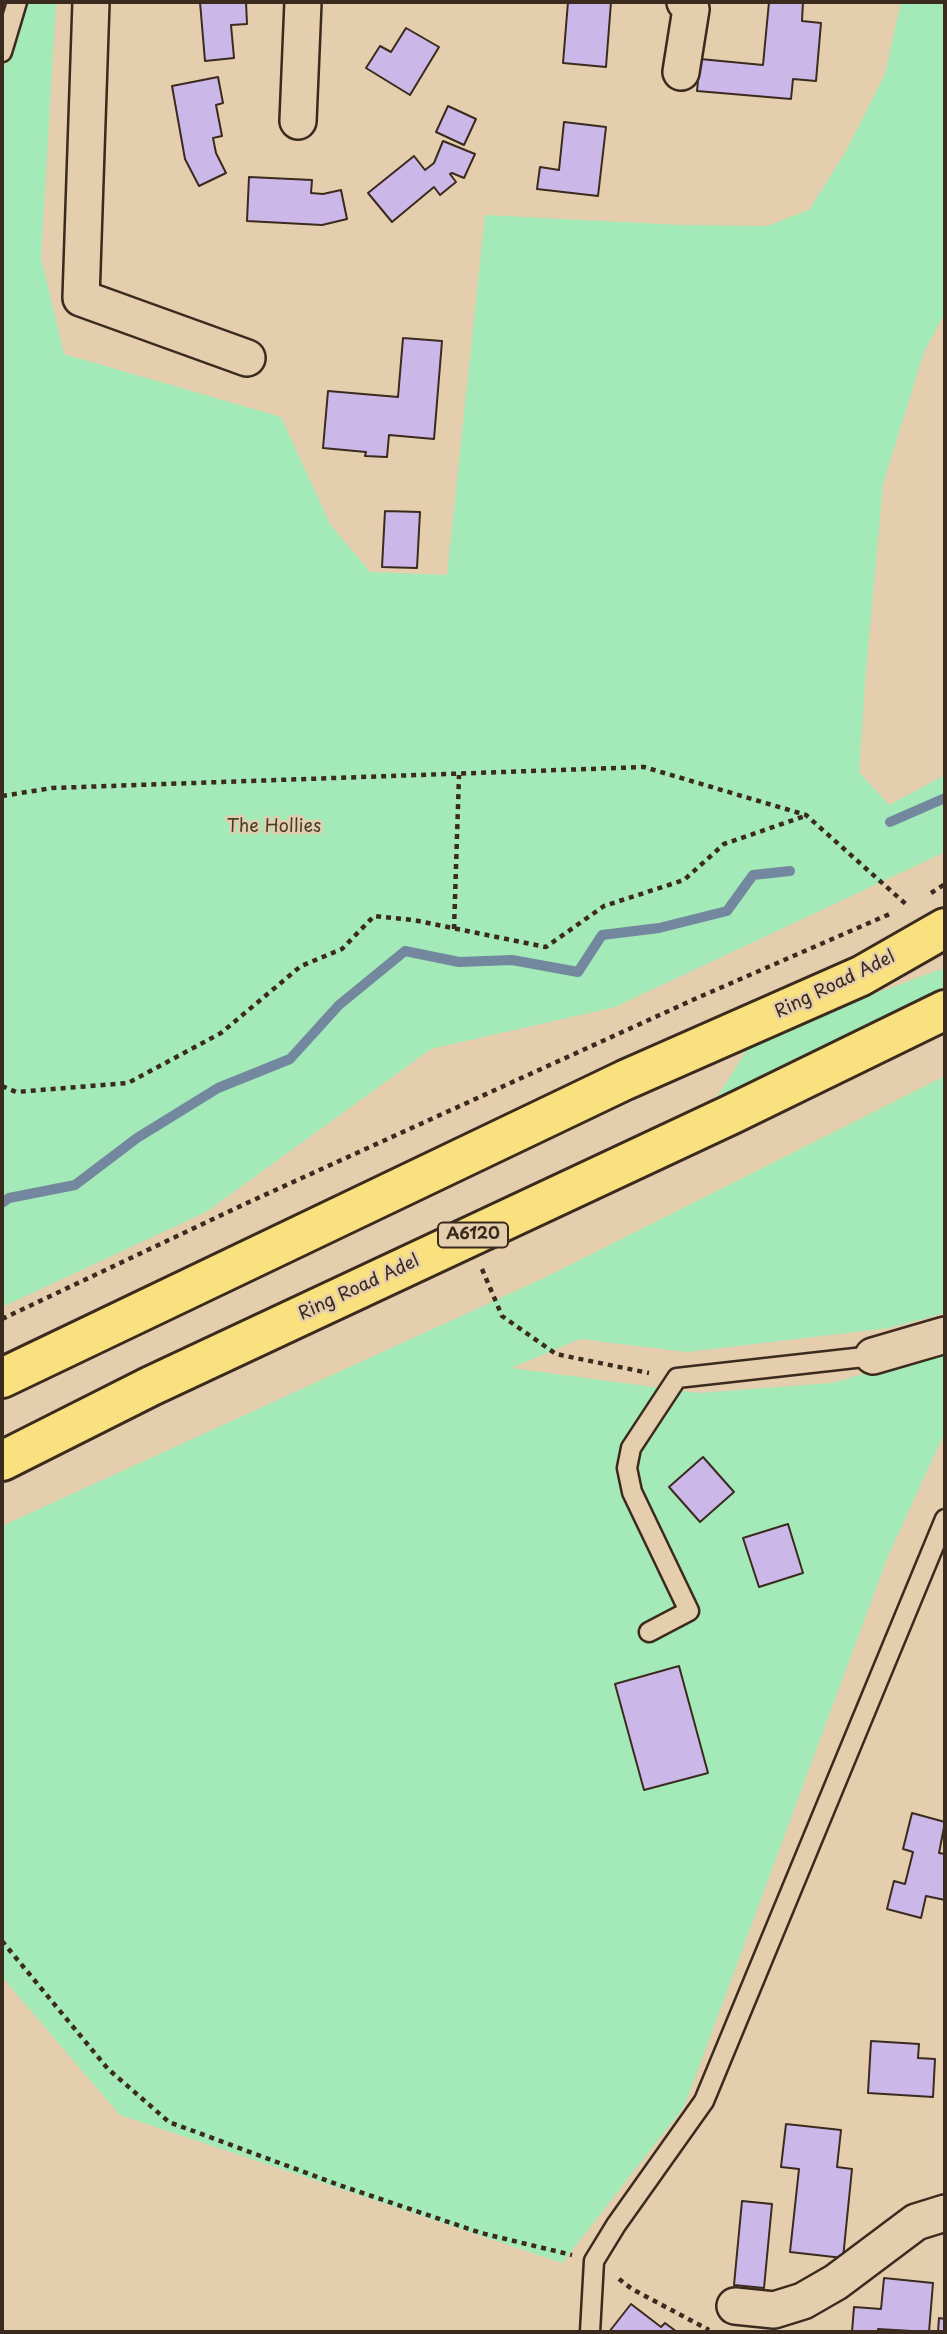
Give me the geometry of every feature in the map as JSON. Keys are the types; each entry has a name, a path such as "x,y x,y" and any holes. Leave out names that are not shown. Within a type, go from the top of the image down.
{"highway":[{"name":"Ring Road Adel","path":"2,1378 625,1080 861,976 945,928"},
{"name":"Ring Road Adel","path":"2,1461 151,1386 732,1114 945,1010"}],"street":[{"path":"91,2 81,298 247,358"},
{"path":"298,121 303,2"},
{"path":"681,72 691,9 685,2"},
{"path":"873,1356 945,1335"},
{"path":"735,2306 774,2310 803,2301 836,2282 916,2222 945,2213"}],"lane":[{"path":"2,52 18,2"},
{"path":"649,1632 689,1611 632,1492 627,1468 631,1448 677,1378 873,1356"},
{"path":"590,2332 594,2261 616,2225 704,2101 945,1519"}],"path":[{"path":"2,796 52,788 643,767 806,815 908,906 659,1015 247,1203 2,1319"},
{"path":"454,929 460,775"},
{"path":"2,1087 16,1092 128,1083 222,1033 301,966 342,949 374,916 413,920 545,947 604,905 684,880 724,845 806,815"},
{"path":"468,1237 502,1316 556,1354 677,1378"},
{"path":"2,1941 108,2069 169,2122 339,2185 481,2233 594,2261 632,2289 713,2332"}],"green space":[{"name":"The Hollies","path":"26,2 56,2 41,258 64,354 281,417 330,524 370,572 447,575 485,215 681,225 767,226 809,210 846,151 885,74 901,2 945,2 945,313 924,352 883,484 859,772 889,805 945,775 945,852 615,1007 431,1049 206,1212 2,1307 2,74"},
{"path":"945,968 945,994 711,1107 748,1048 832,1009"},
{"path":"945,1076 945,1313 889,1328 687,1352 580,1339 511,1368 698,1393 832,1383 945,1351 945,1432 888,1556 684,2107 562,2263 120,2115 2,1977 2,1526 542,1279"}],"building":[{"path":"200,2 246,2 247,24 231,25 234,58 205,61"},
{"path":"568,2 611,2 606,67 563,63"},
{"path":"769,2 803,2 802,21 821,23 816,81 793,79 791,99 697,91 700,59 763,65"},
{"path":"406,28 439,47 410,95 366,68 380,46 391,52"},
{"path":"218,77 223,103 216,105 222,136 213,138 216,153 226,173 199,186 185,159 172,86"},
{"path":"448,106 476,119 464,145 436,132"},
{"path":"564,122 606,127 598,196 537,189 540,167 559,170"},
{"path":"443,141 475,154 464,178 450,174 456,182 440,195 434,187 392,222 368,193 414,156 425,170 434,163"},
{"path":"249,177 312,180 311,193 323,194 341,190 347,219 322,225 247,221"},
{"path":"403,338 442,341 434,439 389,435 387,457 323,448 328,391 398,397"},
{"path":"385,511 420,512 417,568 382,567"},
{"path":"703,1457 734,1492 700,1522 669,1487"},
{"path":"788,1524 803,1573 759,1587 743,1538"},
{"path":"679,1666 708,1773 644,1790 615,1684"},
{"path":"912,1813 945,1822 939,1853 945,1854 945,1900 926,1896 921,1918 887,1909 894,1881 905,1884 913,1852 903,1849"},
{"path":"871,2041 919,2044 918,2058 935,2059 933,2097 868,2093"},
{"path":"786,2124 841,2130 837,2167 852,2169 843,2258 790,2252 799,2169 781,2167"},
{"path":"742,2201 772,2204 764,2288 734,2285"},
{"path":"884,2278 933,2283 929,2332 878,2329 878,2332 852,2332 854,2307 881,2309"},
{"path":"631,2304 661,2327 665,2323 677,2332 609,2332"},
{"path":"939,2318 945,2319 945,2332 938,2332"}],"waterway":[{"path":"890,822 945,798"},
{"path":"2,1203 9,1198 75,1185 137,1138 218,1088 290,1059 339,1005 405,951 459,962 512,960 578,972 602,935 659,928 727,911 753,875 790,871"}]}
